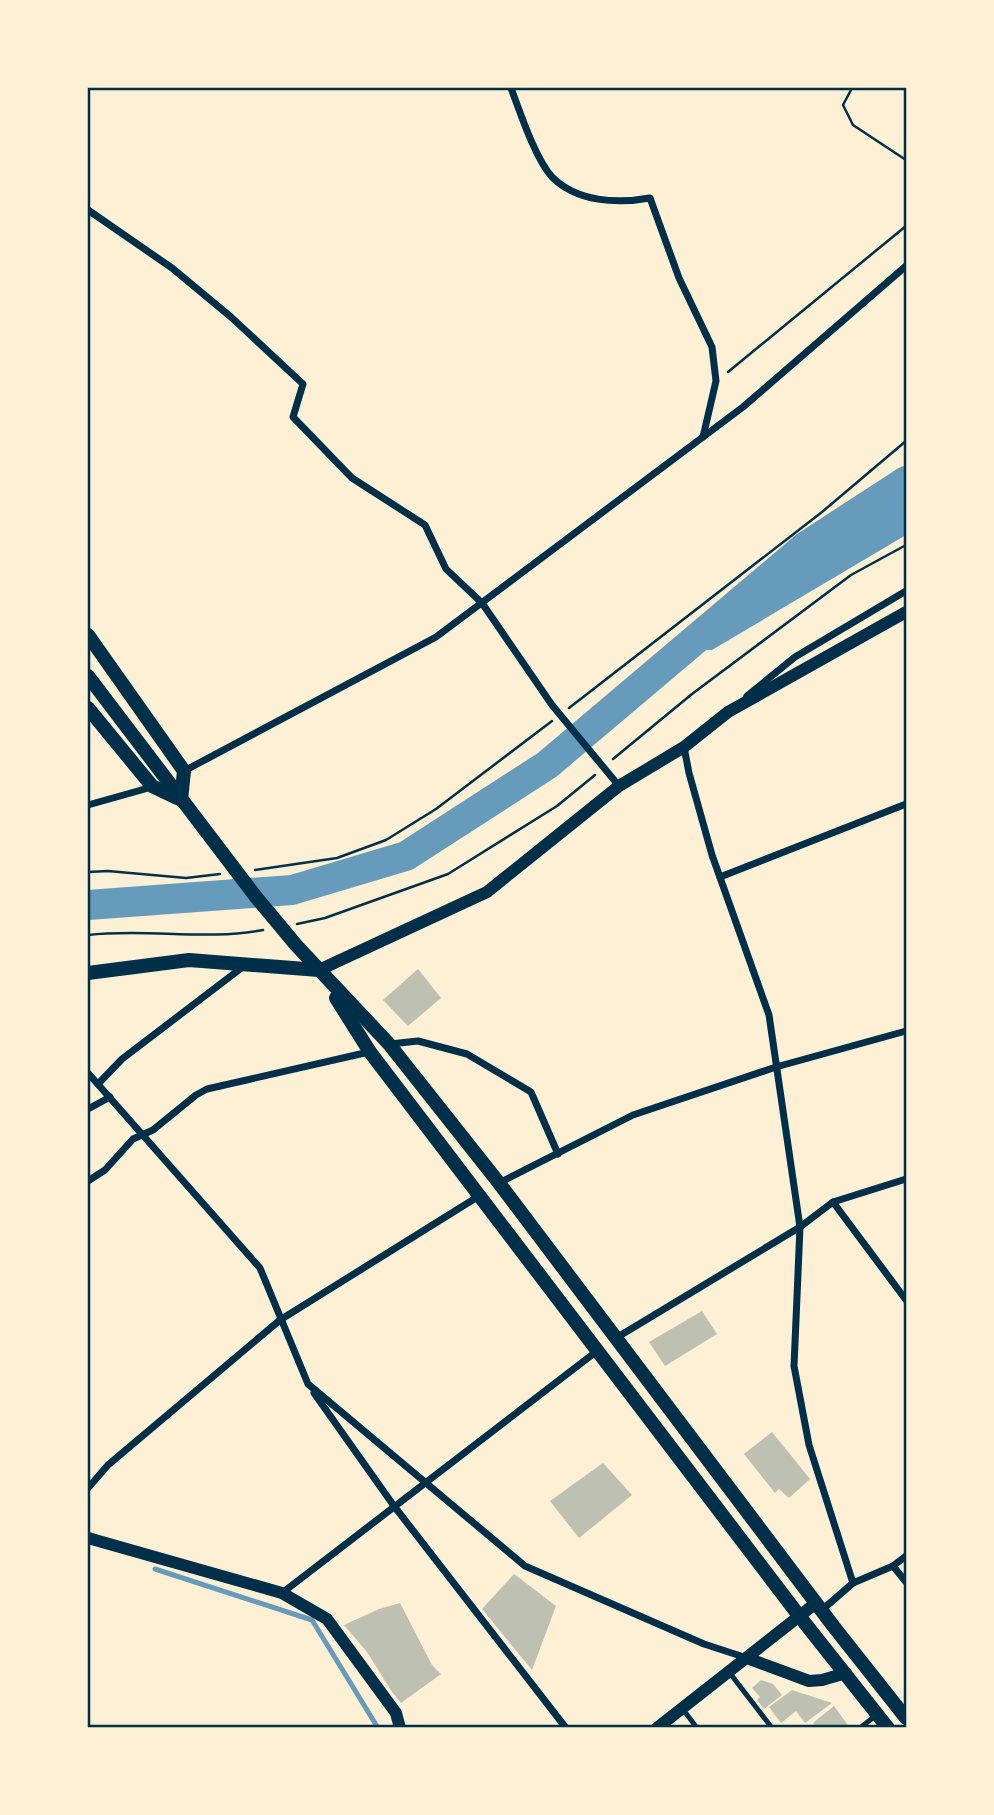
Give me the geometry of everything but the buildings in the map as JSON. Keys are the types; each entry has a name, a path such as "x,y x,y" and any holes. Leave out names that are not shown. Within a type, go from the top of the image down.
{"main road":[{"path":"88,635 184,771 181,800"},
{"path":"88,676 181,800 296,945 389,1044 499,1183 818,1607 906,1718"},
{"path":"88,708 152,786 181,800"},
{"path":"88,973 189,960 318,970"},
{"path":"318,970 370,1052 800,1617 888,1727"}],"street":[{"path":"511,88 529,136 552,176 579,196 628,202 650,198 678,278 712,347 716,381 703,437"},
{"path":"88,209 172,268 231,317 303,384 293,417 352,478 425,526 446,569 482,603 552,705 619,786"},
{"path":"184,771 436,637 743,407 906,266"},
{"path":"318,970 487,892 619,786 684,747 795,657 906,592"},
{"path":"728,712 906,612"},
{"path":"684,747 689,773 720,877 769,1015 800,1227 794,1366 809,1445 853,1583"},
{"path":"88,805 152,786"},
{"path":"720,877 906,804"},
{"path":"98,1084 122,1059 246,964"},
{"path":"499,1183 634,1115 776,1067 906,1031"},
{"path":"389,1044 418,1041 467,1054 531,1092 558,1154"},
{"path":"88,1181 105,1170 134,1139 153,1130 195,1095 207,1089 370,1052"},
{"path":"88,1073 260,1268 308,1384 394,1506 566,1727"},
{"path":"88,1110 110,1097"},
{"path":"616,1338 800,1227 833,1202 906,1179"},
{"path":"88,1488 108,1465 280,1320 479,1196"},
{"path":"833,1202 906,1300"},
{"path":"282,1593 597,1351"},
{"path":"308,1384 525,1566 667,1628 810,1681 846,1674"},
{"path":"88,1538 282,1593 327,1619 396,1713 400,1727"},
{"path":"657,1727 800,1617 853,1583 893,1566 906,1556"},
{"path":"893,1566 906,1582"}],"lane":[{"path":"729,1672 772,1727"},
{"path":"682,1708 697,1727"},
{"path":"860,1727 878,1714"}],"path":[{"path":"852,88 843,105 853,125 906,160"},
{"path":"716,381 906,226"},
{"path":"570,707 822,512 906,441"},
{"path":"609,763 692,694 851,575 906,545"},
{"path":"255,870 337,858 386,840 436,809 559,716"},
{"path":"286,926 325,918 448,874 557,806 599,771"},
{"path":"88,872 186,877 227,873"},
{"path":"88,935 130,932 235,936 274,928"}],"water":[{"path":"906,481 906,535 712,650 681,650 806,546"}],"waterway":[{"path":"88,905 292,890 406,856 547,765 806,546 906,481"},
{"path":"155,1569 312,1620 378,1728"}]}
